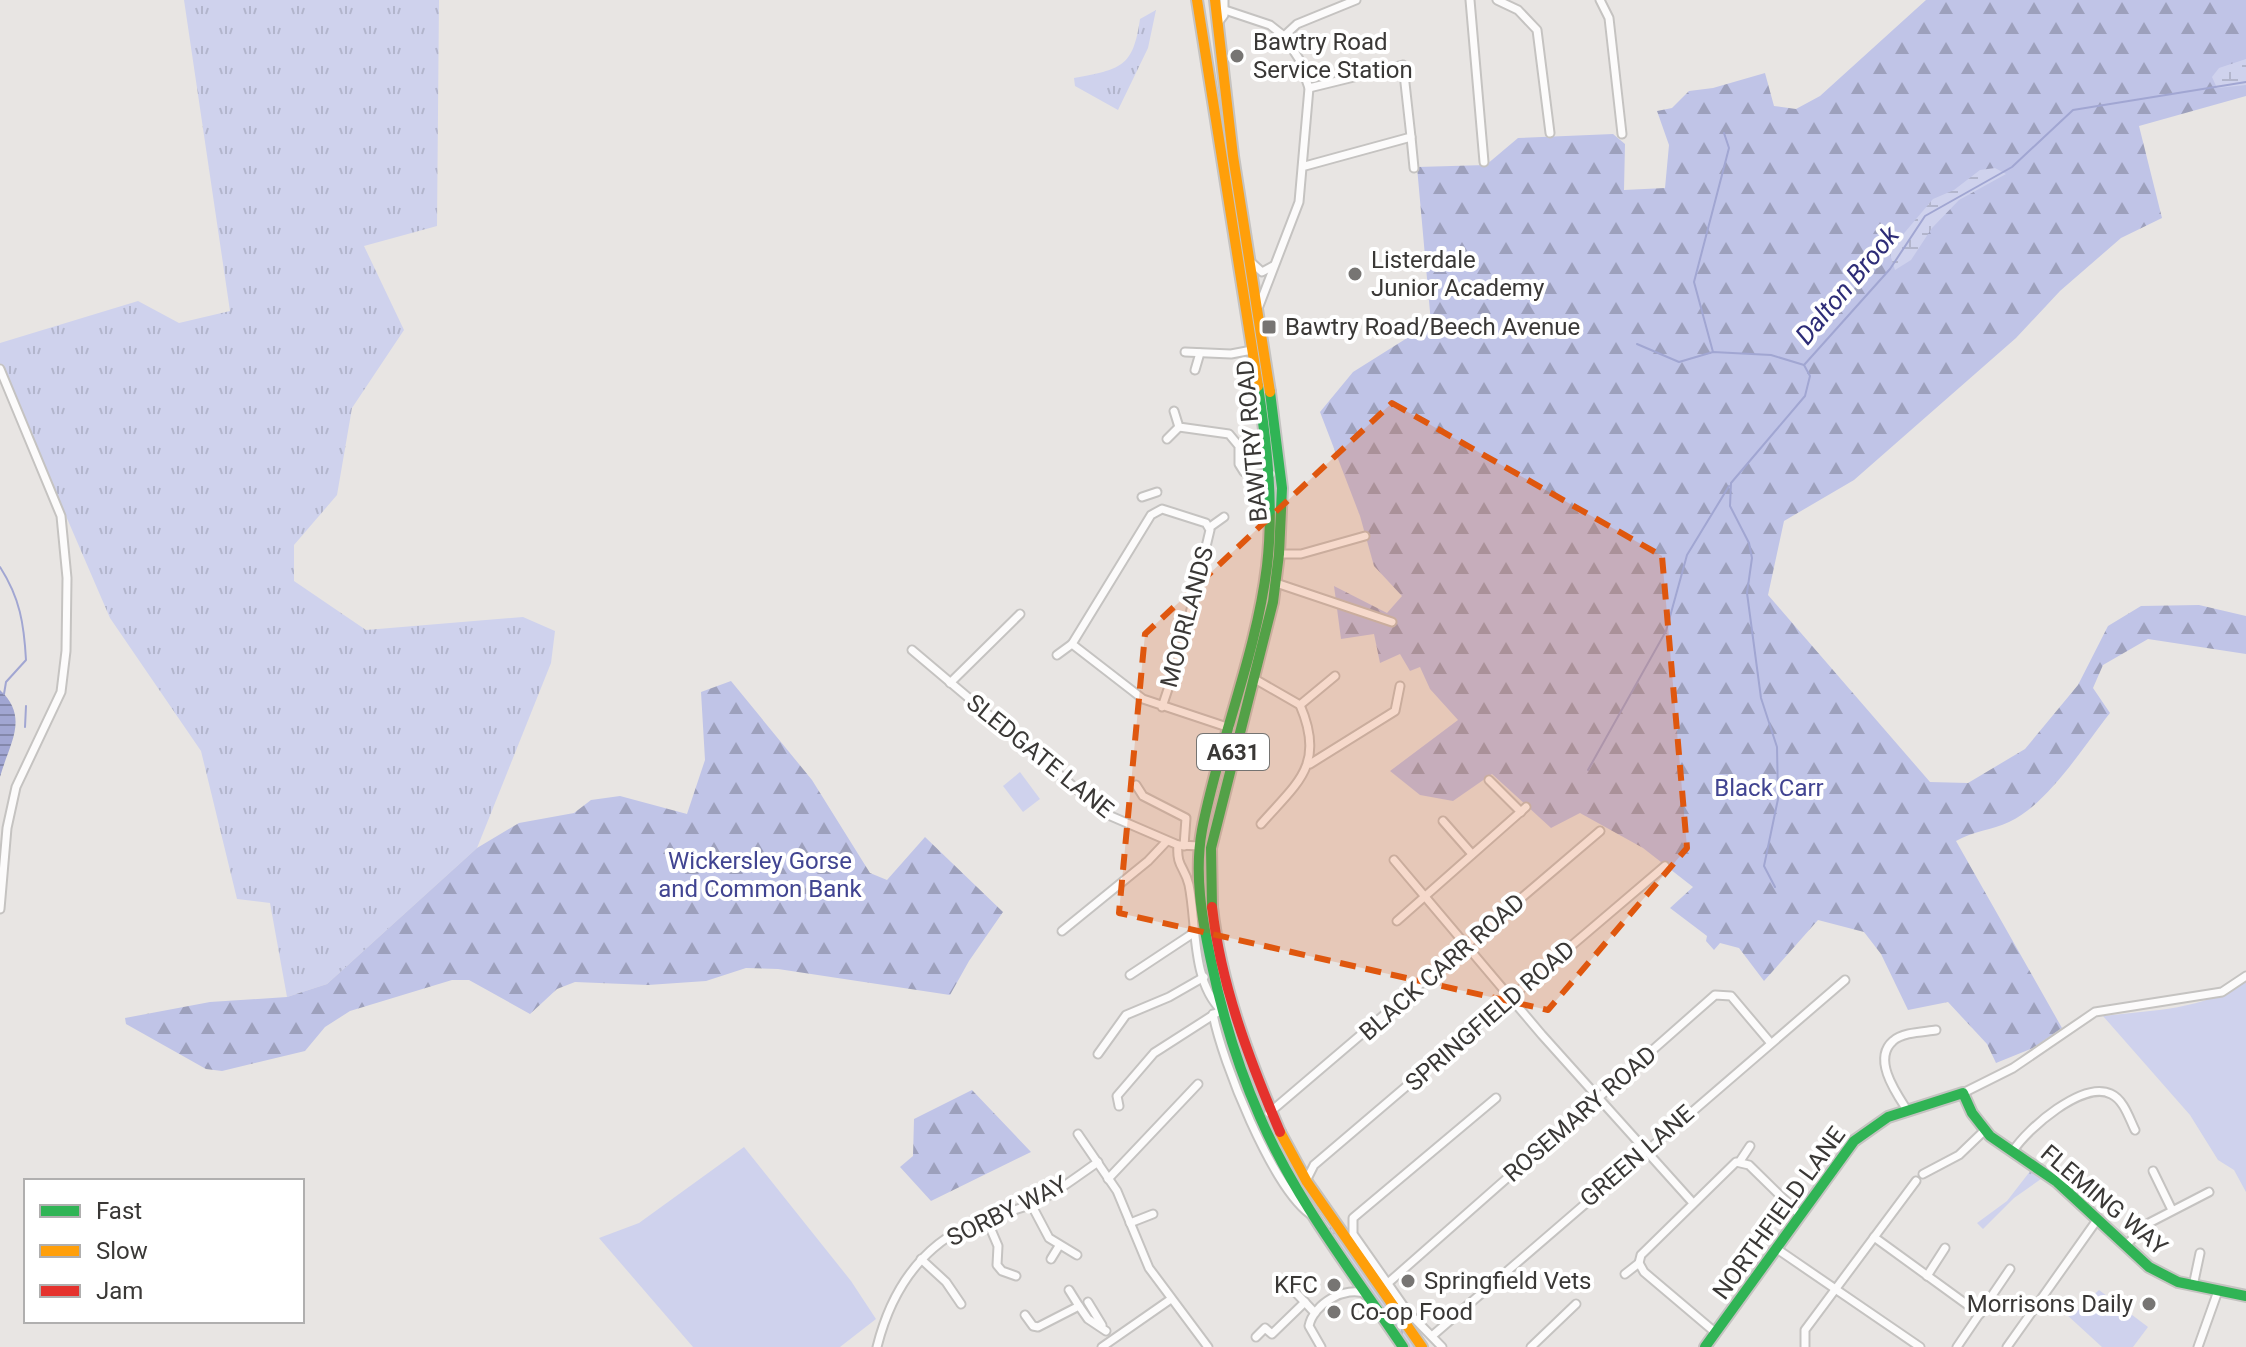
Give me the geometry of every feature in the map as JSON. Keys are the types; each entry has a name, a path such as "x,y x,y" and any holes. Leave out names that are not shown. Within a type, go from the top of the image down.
{"main road":[{"name":"BAWTRY ROAD","path":"1197,0 1252,350 1275,473 1267,567 1258,618 1227,727 1200,846 1202,919 1217,1012 1258,1094"},
{"name":"BAWTRY ROAD","path":"1215,0 1258,313 1275,473 1279,554 1276,583 1214,833 1210,891 1225,984 1265,1116 1319,1220 1403,1347"},
{"path":"1202,30 1212,33 1218,24"},
{"name":"A631","path":"1216,772 1226,749 1234,749"},
{"name":"NORTHFIELD LANE","path":"1705,1347 1854,1141 1876,1123 1963,1093"},
{"name":"FLEMING WAY","path":"1963,1093 1985,1130 2057,1182 2149,1267 2193,1286 2246,1296"},
{"name":"BAWTRY ROAD","path":"1265,1116 1422,1347"}],"street":[{"path":"1218,24 1225,10 1224,0"},
{"path":"1284,36 1297,24 1356,0"},
{"path":"1470,0 1484,162"},
{"path":"1497,0 1518,10 1537,30 1550,133"},
{"path":"1600,0 1609,18 1622,134"},
{"path":"1225,10 1270,25 1284,36 1299,59 1309,88 1305,166 1299,202 1277,262 1264,287 1258,313"},
{"path":"1309,88 1412,62"},
{"path":"1403,65 1414,168"},
{"path":"1305,166 1411,137"},
{"path":"1249,257 1253,266 1262,272 1277,262"},
{"path":"1185,352 1252,350"},
{"path":"1195,370 1200,353"},
{"path":"0,369 61,516 67,578 66,651 61,692 16,787 7,828 0,909"},
{"path":"1174,411 1179,427"},
{"path":"1179,427 1229,434 1239,446 1239,464 1244,472 1275,473"},
{"path":"1167,439 1179,427"},
{"path":"1057,655 1072,644 1074,636 1157,509 1155,493 1142,497"},
{"name":"MOORLANDS","path":"1157,509 1210,527"},
{"name":"MOORLANDS","path":"1162,707 1190,616 1210,527 1223,517"},
{"path":"1279,554 1301,554 1365,536"},
{"path":"1276,583 1392,622"},
{"path":"950,683 1020,614"},
{"name":"MOORLANDS","path":"1072,644 1076,651 1143,699 1227,727"},
{"name":"SLEDGATE LANE","path":"912,650 1106,814 1166,842 1181,845"},
{"path":"1300,705 1335,676"},
{"path":"1253,678 1300,705"},
{"path":"1261,824 1310,764 1395,711 1400,686"},
{"path":"1300,705 1310,764"},
{"path":"1227,727 1236,724 1244,711"},
{"path":"1397,921 1524,809 1489,780"},
{"name":"BAWTRY ROAD","path":"1136,785 1143,796 1186,818 1177,863 1189,883 1204,977 1217,1012 1235,1081 1270,1158 1299,1206 1319,1220"},
{"path":"1443,821 1472,854"},
{"name":"BLACK CARR ROAD","path":"1265,1116 1600,831"},
{"path":"1062,931 1148,861 1166,842"},
{"path":"1181,845 1200,846"},
{"path":"1394,860 1643,1150 1693,1203"},
{"name":"SPRINGFIELD ROAD","path":"1307,1182 1314,1165 1665,866"},
{"path":"1130,975 1195,932"},
{"name":"NORTHFIELD LANE","path":"1963,1093 2013,1068 2095,1012 2222,992 2246,976"},
{"path":"1098,1054 1126,1015 1169,997 1204,977"},
{"name":"GREEN LANE","path":"1432,1336 1769,1041 1845,980"},
{"name":"ROSEMARY ROAD","path":"1388,1283 1721,993 1731,996 1769,1041"},
{"path":"1119,1106 1117,1096 1154,1053 1217,1012"},
{"path":"1907,1110 1887,1071 1889,1047 1897,1038 1936,1030"},
{"path":"1108,1179 1198,1084"},
{"path":"2013,1151 2043,1118 2099,1092 2114,1095 2120,1101 2135,1130"},
{"path":"1258,1094 1283,1102"},
{"path":"1442,1347 1407,1311 1353,1234 1353,1218 1496,1098"},
{"path":"1923,1174 1959,1155 1985,1130"},
{"path":"1078,1134 1108,1179 1143,1258 1208,1347"},
{"path":"1625,1274 1732,1164 1740,1161 1750,1146"},
{"path":"1294,1160 1314,1165"},
{"path":"1740,1161 1749,1165 1800,1215"},
{"name":"SORBY WAY","path":"877,1347 891,1302 921,1259 954,1232 1031,1204 1098,1162"},
{"path":"2153,1171 2172,1210"},
{"path":"1805,1347 1805,1330 1916,1181"},
{"path":"2126,1245 2143,1228 2209,1192"},
{"path":"1031,1204 1044,1232 1059,1246 1077,1255"},
{"path":"1130,1223 1153,1214"},
{"path":"986,1218 998,1246 997,1265 1013,1275 1008,1286"},
{"path":"2007,1347 2097,1220"},
{"path":"1874,1237 1980,1314"},
{"path":"1051,1259 1059,1246"},
{"path":"1927,1276 1945,1248"},
{"path":"1777,1249 1917,1346"},
{"path":"2193,1286 2200,1253"},
{"path":"921,1259 946,1282 961,1304"},
{"path":"1639,1263 1691,1314 1716,1333"},
{"path":"1349,1292 1354,1279 1351,1267"},
{"path":"1957,1347 2010,1269"},
{"path":"1283,1279 1315,1313"},
{"path":"1069,1290 1088,1319 1106,1331"},
{"path":"1321,1347 1309,1326 1315,1313 1335,1295 1360,1291 1373,1298"},
{"path":"2198,1347 2218,1291"},
{"path":"1102,1347 1171,1299"},
{"path":"1088,1302 1111,1341"},
{"path":"1256,1337 1265,1328 1272,1334 1305,1302"},
{"path":"1531,1347 1576,1304"},
{"path":"1024,1332 1079,1306"},
{"path":"1025,1315 1033,1326"}],"highlighted area":[{"path":"1392,403 1662,556 1687,848 1548,1010 1119,913 1145,634"}],"green space":[{"path":"184,0 439,0 437,226 364,246 404,330 352,408 337,495 294,545 294,581 366,630 523,617 555,631 551,663 477,848 327,984 287,997 270,903 237,899 201,751 110,618 0,363 0,343 138,301 179,323 230,311"},
{"name":"Black Carr","path":"1926,0 2246,0 2246,96 2139,126 2162,218 2121,238 2060,291 2016,338 1854,480 1784,521 1768,595 1930,782 1968,783 2025,749 2078,685 2108,626 2141,606 2199,605 2246,616 2246,654 2148,639 2103,665 2093,688 2110,713 2064,774 2023,814 2003,825 1956,841 2062,1028 2033,1048 1996,1063 1987,1044 1948,1002 1908,1010 1881,954 1864,932 1818,920 1764,981 1739,948 1720,943 1714,950 1706,941 1707,936 1670,908 1693,887 1643,848 1580,813 1551,828 1492,774 1453,801 1420,795 1390,771 1458,720 1430,689 1420,667 1410,671 1400,654 1380,663 1374,634 1341,639 1334,586 1387,613 1402,596 1374,566 1360,516 1320,412 1353,372 1431,323 1417,167 1486,165 1518,138 1613,134 1625,144 1624,190 1665,188 1669,145 1657,111 1672,108 1689,91 1713,88 1765,73 1774,106 1796,109 1820,96"},
{"path":"1156,10 1148,48 1118,110 1075,86 1074,78 1122,64 1133,48 1140,19"},
{"path":"2246,59 2246,85 2217,88 2212,77 2219,68"},
{"path":"1995,168 2006,174 1959,200 1932,228 1911,260 1895,270 1889,251 1933,199 1954,190 1980,170"},
{"name":"Wickersley Gorse and Common Bank","path":"731,681 812,780 870,873 887,880 925,837 1003,912 950,995 778,969 746,968 706,981 648,985 575,982 557,989 530,1014 469,980 452,980 350,1011 325,1027 305,1051 222,1071 206,1069 126,1024 125,1018 210,1002 287,997 327,984 477,848 519,823 574,813 591,800 620,796 687,814 705,760 701,692"},
{"path":"1020,772 1040,799 1023,812 1003,786"},
{"path":"2246,981 2246,1192 2234,1170 2218,1160 2190,1115 2103,1016 2195,1003 2230,991"},
{"path":"972,1090 1031,1152 931,1201 900,1167 913,1156 914,1119"},
{"path":"744,1147 851,1281 876,1319 840,1347 693,1347 599,1238 639,1223"},
{"path":"2031,1170 2041,1179 2014,1198 1983,1229 1977,1223 2007,1201"},
{"path":"1333,1225 1418,1347 1410,1347 1329,1228"},
{"path":"2099,1290 2148,1327 2133,1347 2102,1347 2066,1314 2070,1309 2076,1312"}],"shaded area":[{"path":"0,690 9,700 16,721 0,777"}],"waterway":[{"name":"Dalton Brook","path":"1775,887 1764,866 1778,799 1777,747 1761,698 1747,593 1752,558 1749,543 1730,506 1731,483 1805,396 1810,376 1804,365 1890,269 1925,216 2012,167 2073,110 2246,82"},
{"path":"1713,352 1694,282 1729,148 1724,133"},
{"path":"1637,344 1679,362 1713,352 1771,355 1804,365"},
{"path":"1588,770 1666,631 1687,555 1729,486"},
{"path":"0,567 20,612 26,660 6,682 4,694"},
{"path":"25,727 26,706"}],"traffic: fast":[{"path":"1258,386 1268,476 1270,521 1267,566 1255,633 1202,830 1199,863 1202,913 1226,1020 1260,1117 1307,1206 1403,1347"},
{"path":"1212,907 1211,848 1273,602 1279,554 1282,488 1270,392"},
{"path":"1705,1347 1854,1141 1888,1117 1963,1093 1972,1113 1990,1136 2057,1182 2149,1267 2178,1282 2246,1296"}],"traffic: slow":[{"path":"1197,0 1258,386"},
{"path":"1215,0 1233,156 1270,392"},
{"path":"1280,1132 1307,1182 1422,1347"}],"traffic: jam":[{"path":"1212,907 1229,994 1280,1132"}],"place":[{"name":"Bawtry Road Service Station","path":"1237,56"},
{"name":"Listerdale Junior Academy","path":"1355,274"},
{"name":"Bawtry Road/Beech Avenue","path":"1269,327"},
{"name":"Springfield Vets","path":"1408,1281"},
{"name":"KFC","path":"1334,1285"},
{"name":"Morrisons Daily","path":"2149,1304"},
{"name":"Co-op Food","path":"1334,1312"}]}
